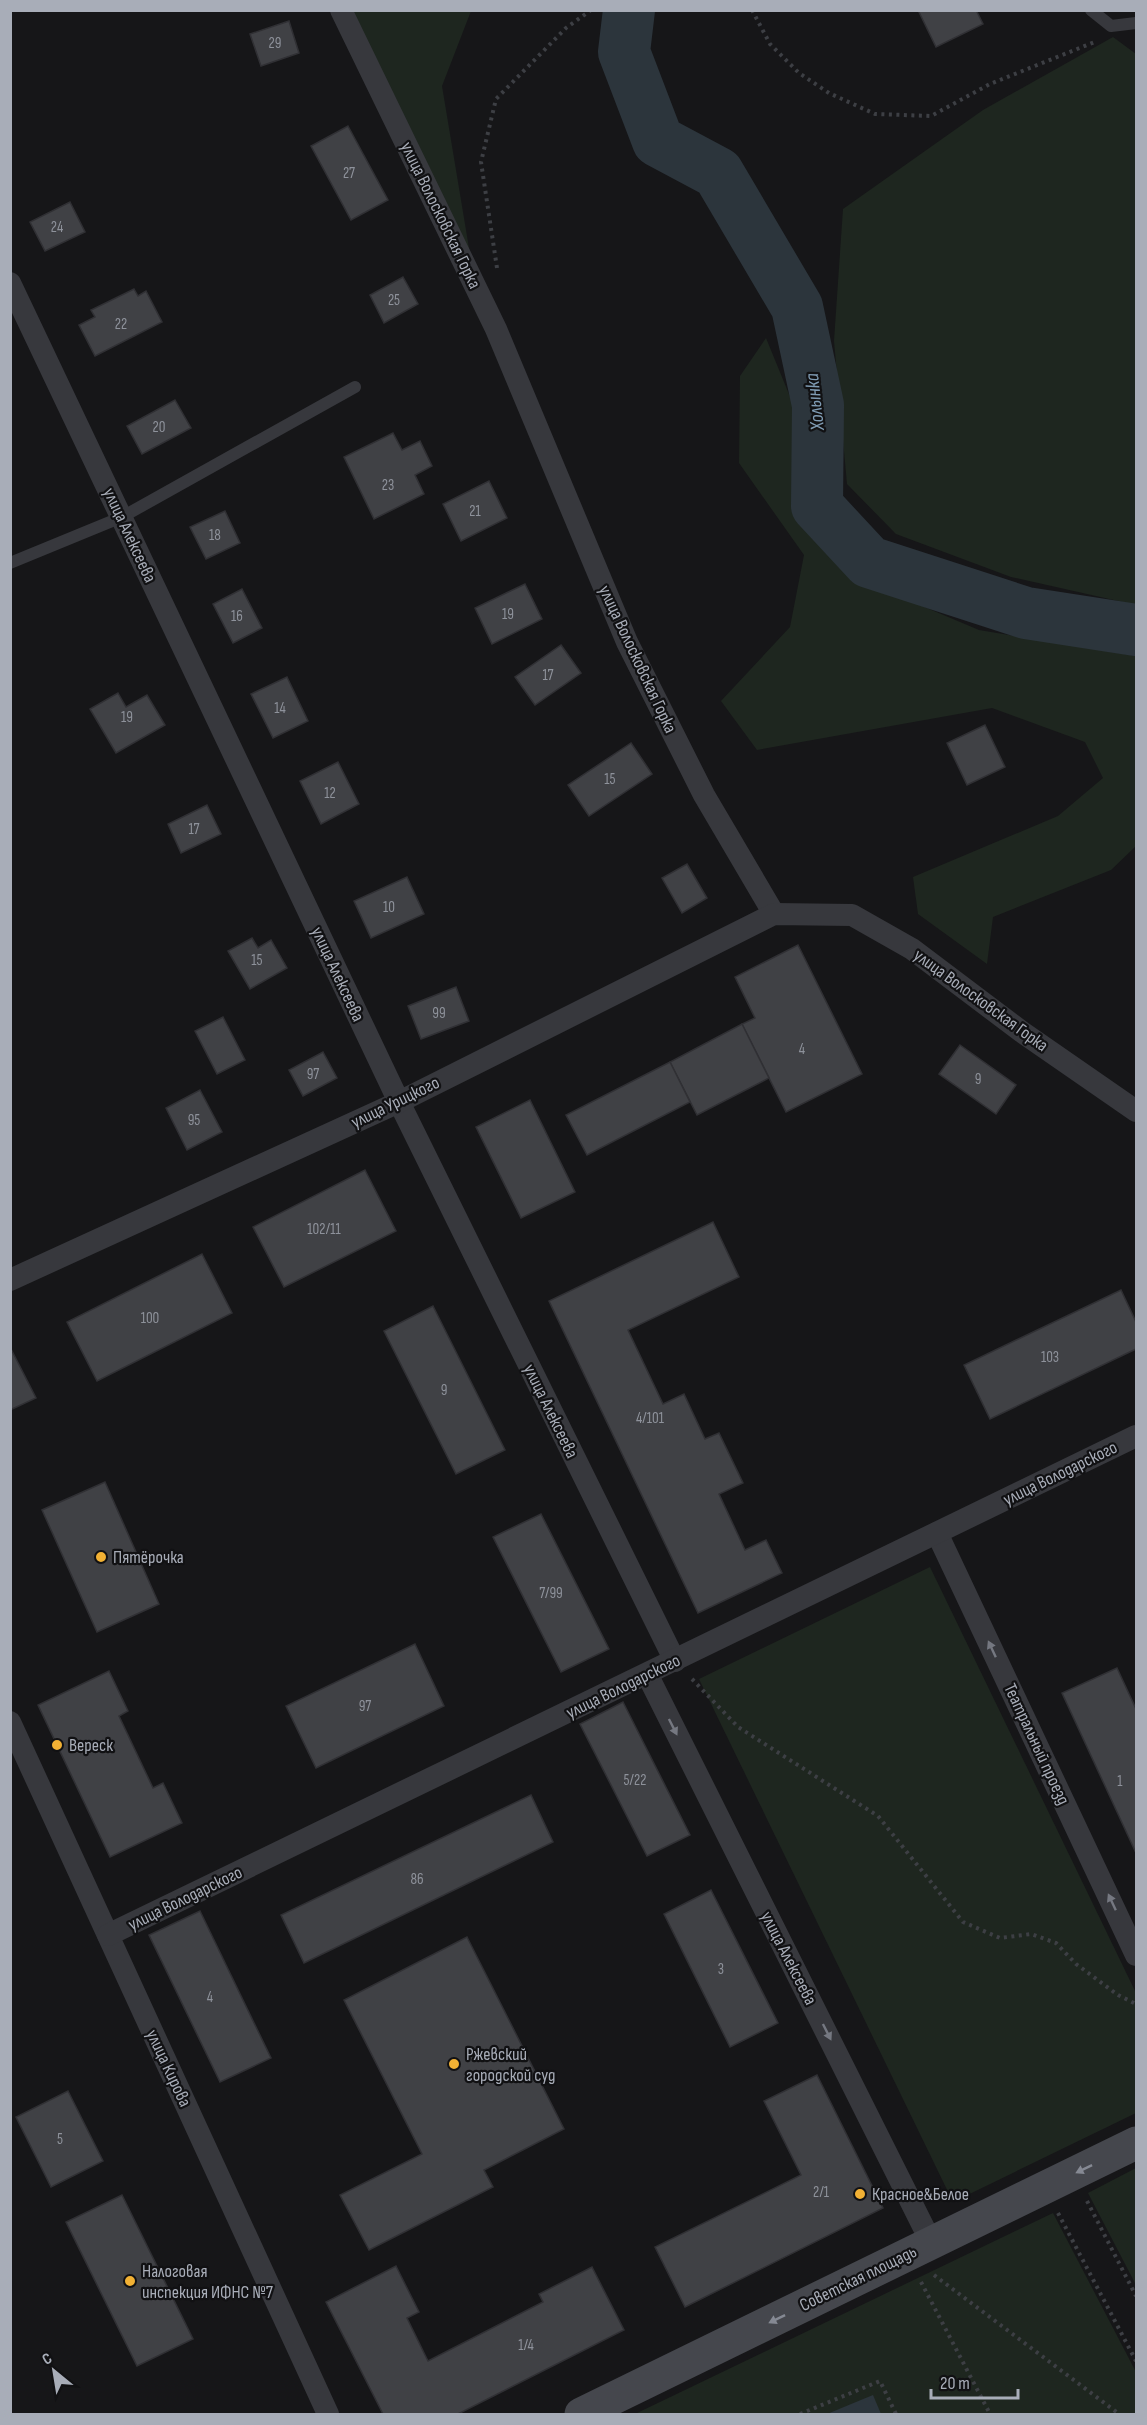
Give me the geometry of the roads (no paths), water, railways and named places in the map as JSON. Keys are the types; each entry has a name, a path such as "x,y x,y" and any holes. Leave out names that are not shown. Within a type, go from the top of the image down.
{"street":[{"name":"улица Волосковская Горка","path":"341,10 496,329 627,642 704,795 774,914 852,915 912,949 1022,1032 1137,1111"},
{"name":"улица Алексеева","path":"10,283 399,1101 675,1661"},
{"name":"улица Урицкого","path":"10,1280 399,1101 774,914"},
{"name":"улица Володарского","path":"108,1935 1137,1436"},
{"name":"Театральный проезд","path":"937,1533 1137,1955"},
{"name":"улица Алексеева","path":"647,1674 919,2248"},
{"name":"улица Кирова","path":"10,1722 328,2415"},
{"name":"Советская площадь","path":"581,2415 1137,2143"}],"lane":[{"path":"1090,10 1111,26 1137,23"},
{"path":"10,563 122,517 355,387"}],"waterway":[{"name":"Холынка","path":"629,10 624,52 658,141 718,173 797,307 818,405 817,506 869,562 1026,613 1136,630"}],"place":[{"name":"Пятёрочка","path":"101,1557"},
{"name":"Вереск","path":"57,1745"},
{"name":"Ржевский городской суд","path":"454,2064"},
{"name":"Красное&Белое","path":"860,2194"},
{"name":"Налоговая инспекция ИФНС №7","path":"130,2281"}]}
